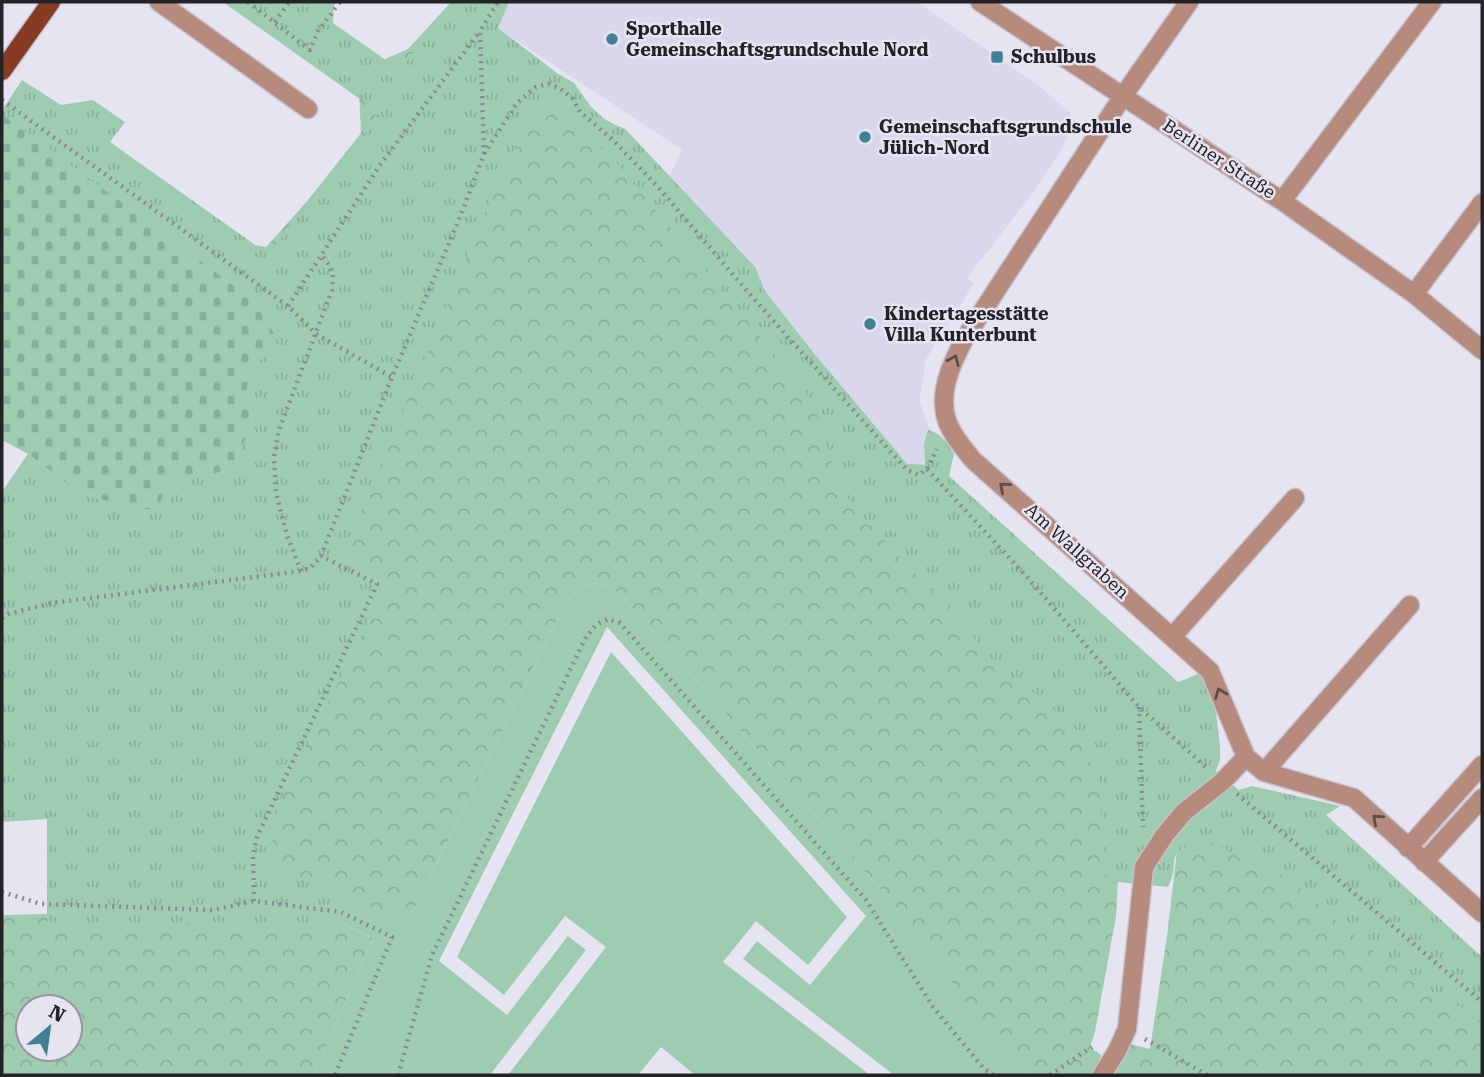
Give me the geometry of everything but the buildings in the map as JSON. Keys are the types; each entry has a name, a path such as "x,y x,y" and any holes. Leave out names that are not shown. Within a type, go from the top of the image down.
{"main road":[{"path":"2,71 51,2"}],"street":[{"path":"159,2 308,109"},
{"name":"Berliner Straße","path":"979,2 1282,201 1414,294 1482,350"},
{"name":"Am Wallgraben","path":"1189,2 1123,96 954,357 947,377 944,406 948,426 973,460 1210,671 1246,757 1264,772 1353,798 1482,913"},
{"name":"Berliner Straße","path":"1282,201 1432,2"},
{"path":"1414,294 1482,203"},
{"path":"1172,637 1295,498"},
{"path":"1264,772 1410,605"},
{"path":"1103,1074 1127,1028 1144,867 1184,812 1223,782 1246,757"},
{"path":"1408,848 1482,765"},
{"path":"1424,862 1482,798"}],"path":[{"path":"248,2 310,50 318,31 340,2"},
{"path":"275,22 289,2"},
{"path":"288,306 380,165 480,31 498,2"},
{"path":"480,31 484,154"},
{"path":"2,618 8,614 52,603 301,571 311,567 321,556 391,377 484,154 517,103 536,87 549,85 561,89 573,99 580,112 613,140 657,186 906,470 919,475 927,469 1027,577 1139,707 1482,1002"},
{"path":"2,100 288,306 316,334 391,377"},
{"path":"301,571 276,494 274,457 279,430 332,290 334,274 321,255"},
{"path":"254,901 253,855 257,837 377,584 321,556"},
{"path":"398,1075 432,955 586,637 596,625 608,619 620,623 866,900 933,1007 984,1069 994,1075"},
{"path":"1139,707 1143,827"},
{"path":"2,892 41,904 213,910 254,901 341,912 392,937 335,1075"},
{"path":"1127,1028 1207,1075"},
{"path":"1051,1075 1090,1047 1117,1051"}],"shaded area":[{"name":"Gemeinschaftsgrundschule Jülich-Nord","path":"509,2 917,2 1038,85 1070,113 1070,127 1063,148 1038,186 967,278 974,283 925,361 919,400 932,431 928,430 924,444 925,465 907,464 765,291 755,267 669,176 682,150 498,28"}],"green space":[{"path":"223,2 336,2 333,23 400,70 451,2 509,2 498,28 574,83 591,107 603,118 625,129 755,267 765,292 907,464 925,465 924,444 928,430 941,436 954,454 949,476 1178,682 1198,674 1208,681 1220,744 1220,760 1216,771 1239,790 1252,786 1340,806 1326,815 1482,957 1482,1025 1461,1007 1435,995 1365,945 1288,878 1267,866 1256,866 1215,845 1200,840 1181,850 1176,855 1168,887 1107,881 1098,778 1077,734 1061,716 986,654 944,597 909,568 853,505 840,486 817,415 806,392 614,160 556,107 546,106 535,111 500,177 344,554 390,578 271,819 275,873 333,888 347,899 337,921 322,930 305,925 249,924 240,927 191,922 146,934 47,931 47,819 2,822 2,492 28,454 84,496 156,511 172,477 202,478 220,472 232,464 251,426 247,386 274,333 251,298 2,114 2,110 22,80 61,105 93,100 125,122 110,142 268,254 381,114"},
{"path":"451,2 488,2 498,28 574,83 591,107 603,118 625,129 755,267 765,291 816,356 907,464 925,465 997,559 1121,822 1116,916 1090,1047 1101,1055 1097,1069 1114,1075 1029,1075 1007,1056 895,906 618,592 598,583 579,587 566,602 409,919 347,900 337,921 373,938 314,1075 2,1075 2,915 213,910 334,274 199,531 2,492 28,454 84,496 172,477 202,478 220,472 232,464 246,439 252,415 247,386 2,121 8,113 226,240 266,247 308,200 361,133 358,71 408,49"},
{"path":"2,114 251,298 274,333 247,386 251,426 232,464 220,472 202,478 172,478 156,512 84,496 28,454 2,440"},
{"path":"598,583 618,592 895,906 1007,1055 1029,1075 894,1075 743,959 757,941 810,985 866,916 607,627 439,961 507,1015 568,936 586,950 490,1075 314,1075 373,938 337,921 347,899 409,919 566,602 579,587"},
{"path":"611,652 847,917 808,965 756,921 723,962 870,1075 695,1075 661,1047 638,1075 508,1075 606,947 565,916 504,995 457,957"},
{"path":"1199,809 1482,1008 1482,1075 1115,1075 1130,1044 1150,1049 1180,825"}],"place":[{"name":"Sporthalle Gemeinschaftsgrundschule Nord","path":"612,39"},
{"name":"Schulbus","path":"997,57"},
{"name":"Gemeinschaftsgrundschule Jülich-Nord","path":"865,137"},
{"name":"Kindertagesstätte Villa Kunterbunt","path":"870,324"}]}
